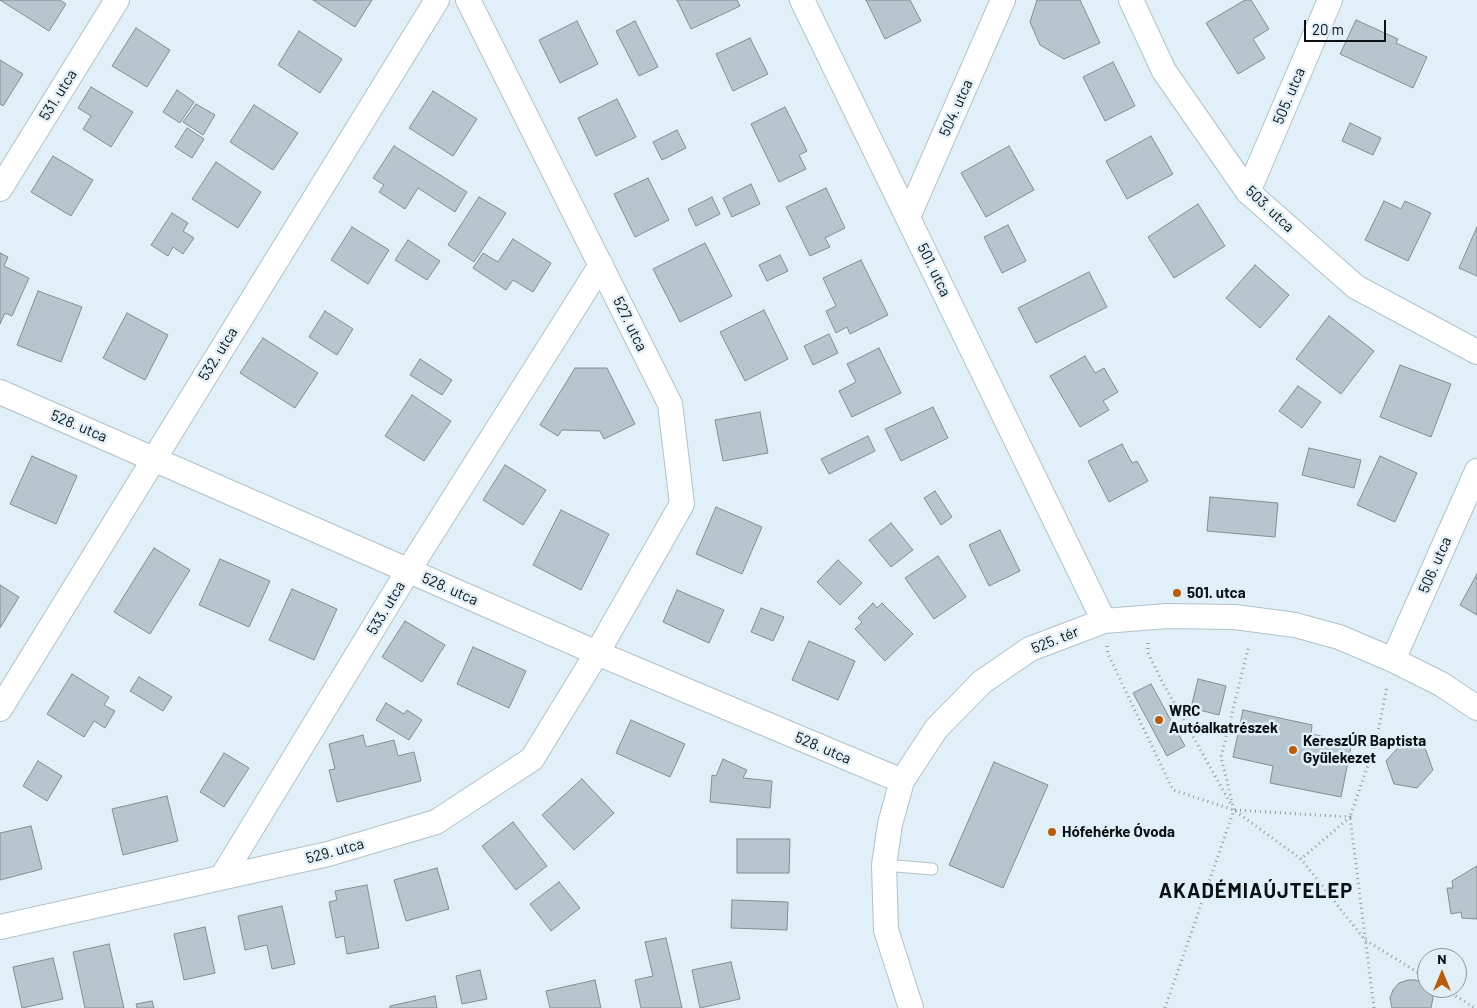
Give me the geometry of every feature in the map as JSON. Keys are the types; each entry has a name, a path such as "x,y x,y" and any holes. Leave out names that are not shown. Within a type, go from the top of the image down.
{"street":[{"name":"531. utca","path":"0,189 117,0"},
{"name":"532. utca","path":"0,709 437,0"},
{"name":"527. utca","path":"468,0 670,404 682,504 597,653"},
{"name":"501. utca","path":"802,0 1104,620"},
{"name":"504. utca","path":"908,217 1003,0"},
{"name":"503. utca","path":"1130,0 1164,71 1248,192 1356,287 1477,352"},
{"name":"505. utca","path":"1248,192 1330,0"},
{"name":"533. utca","path":"222,877 408,571 600,265"},
{"name":"528. utca","path":"0,392 597,653 902,781"},
{"name":"506. utca","path":"1393,660 1477,471"},
{"name":"525. tér","path":"911,1008 886,930 884,865 890,824 902,781 936,729 982,682 1030,649 1104,620 1225,617 1295,625 1339,637 1393,660 1442,684 1477,708"},
{"name":"529. utca","path":"0,927 328,854 436,822 532,759 597,653"}],"lane":[{"path":"884,865 932,869"}],"path":[{"path":"1146,618 1148,653 1234,810 1301,859 1365,940 1417,972"},
{"path":"1104,620 1108,654 1173,790 1234,810 1350,817"},
{"path":"1166,1008 1234,810 1221,757 1255,620"},
{"path":"1374,1008 1350,817 1376,742 1393,660"},
{"path":"1301,859 1350,817"},
{"path":"1458,998 1475,1008"}],"building":[{"path":"0,0 60,0 66,4 49,31"},
{"path":"313,0 372,0 355,27"},
{"path":"677,0 737,0 740,6 691,29"},
{"path":"866,0 910,0 921,21 885,39"},
{"path":"1037,0 1080,0 1100,43 1064,59 1040,45 1030,22"},
{"path":"1245,0 1251,0 1269,29 1253,39 1265,58 1238,74 1206,23"},
{"path":"1356,20 1398,39 1396,43 1427,57 1413,88 1340,54"},
{"path":"577,21 598,64 560,83 539,40"},
{"path":"635,21 658,67 639,76 616,31"},
{"path":"136,28 170,50 147,87 112,66"},
{"path":"299,31 342,59 320,93 278,65"},
{"path":"750,38 768,74 733,91 716,54"},
{"path":"0,60 23,74 3,106 0,104"},
{"path":"1113,62 1135,106 1105,121 1083,77"},
{"path":"91,87 133,112 111,147 83,129 91,116 78,108"},
{"path":"177,90 194,102 180,123 163,112"},
{"path":"433,91 477,119 453,156 409,128"},
{"path":"617,99 636,137 596,156 578,118"},
{"path":"196,104 215,115 203,135 183,122"},
{"path":"254,105 298,133 273,170 230,142"},
{"path":"785,107 807,151 799,155 806,169 779,182 751,124"},
{"path":"1350,123 1381,138 1373,155 1342,141"},
{"path":"187,128 204,139 192,158 175,147"},
{"path":"677,130 686,148 662,160 653,142"},
{"path":"1151,136 1173,174 1127,199 1106,161"},
{"path":"394,146 467,192 455,212 418,188 405,209 379,192 384,185 373,178"},
{"path":"1009,146 1034,190 986,217 961,173"},
{"path":"53,156 93,180 71,216 31,192"},
{"path":"216,162 261,192 238,228 192,199"},
{"path":"648,178 669,220 635,237 614,194"},
{"path":"751,184 760,204 732,217 723,198"},
{"path":"826,188 845,228 825,238 830,247 810,256 786,207"},
{"path":"479,197 506,213 474,262 448,245"},
{"path":"712,197 720,214 696,226 688,209"},
{"path":"1384,201 1401,209 1405,201 1431,213 1408,261 1365,240"},
{"path":"1198,204 1225,246 1174,278 1148,237"},
{"path":"172,213 188,223 183,231 194,238 183,254 173,247 168,256 151,245"},
{"path":"1008,225 1026,261 1002,273 984,237"},
{"path":"352,227 389,250 368,284 331,260"},
{"path":"1477,227 1477,276 1459,268"},
{"path":"513,239 551,263 533,292 513,280 506,290 473,268 483,253 498,262"},
{"path":"408,240 440,261 427,280 395,260"},
{"path":"705,243 732,296 680,322 653,269"},
{"path":"0,253 8,257 4,266 29,278 12,316 5,313 0,324"},
{"path":"780,255 788,271 767,281 759,265"},
{"path":"861,260 888,315 850,334 847,327 836,333 826,311 836,306 823,278"},
{"path":"1255,265 1289,295 1260,328 1226,298"},
{"path":"1089,272 1107,307 1036,343 1018,308"},
{"path":"38,291 82,307 61,362 17,345"},
{"path":"764,310 788,359 745,381 720,332"},
{"path":"325,311 353,329 337,355 309,337"},
{"path":"127,313 168,335 145,380 103,358"},
{"path":"1329,316 1374,351 1341,394 1296,359"},
{"path":"829,334 838,353 813,365 804,346"},
{"path":"263,338 318,373 295,408 240,373"},
{"path":"879,348 901,393 852,417 839,391 856,382 847,364"},
{"path":"1085,356 1095,373 1104,368 1118,392 1103,401 1109,410 1080,427 1050,376"},
{"path":"420,359 452,380 442,395 410,375"},
{"path":"1400,365 1451,384 1431,437 1380,417"},
{"path":"575,368 607,368 635,424 604,439 600,431 562,430 558,436 540,425"},
{"path":"1298,386 1321,402 1302,428 1279,411"},
{"path":"412,395 451,421 424,461 385,436"},
{"path":"933,407 948,438 901,461 885,429"},
{"path":"760,412 768,453 723,461 715,420"},
{"path":"868,436 875,451 829,474 821,459"},
{"path":"1122,444 1132,463 1137,461 1148,481 1109,502 1088,461"},
{"path":"1309,448 1361,460 1354,488 1302,475"},
{"path":"32,456 77,476 56,524 10,504"},
{"path":"1380,456 1417,473 1395,522 1357,505"},
{"path":"505,465 546,490 523,525 483,500"},
{"path":"935,491 952,517 941,525 924,498"},
{"path":"1210,497 1278,503 1275,537 1207,531"},
{"path":"716,507 762,527 742,574 696,554"},
{"path":"561,510 609,534 581,590 533,565"},
{"path":"891,523 913,550 891,567 869,540"},
{"path":"1000,530 1020,571 989,586 969,545"},
{"path":"154,548 190,570 150,634 114,612"},
{"path":"938,556 966,597 934,619 905,578"},
{"path":"220,559 270,581 249,627 199,605"},
{"path":"838,560 862,583 840,605 817,582"},
{"path":"1477,574 1477,615 1460,605"},
{"path":"0,585 19,597 0,628"},
{"path":"292,589 337,609 314,660 269,640"},
{"path":"677,590 724,610 709,643 663,622"},
{"path":"873,603 877,608 882,603 913,634 885,661 855,629 862,622 858,618"},
{"path":"761,608 784,617 773,641 751,632"},
{"path":"405,621 445,645 422,682 382,657"},
{"path":"809,641 855,661 838,700 792,680"},
{"path":"473,647 526,671 509,708 457,684"},
{"path":"72,674 109,697 104,705 115,711 105,728 94,721 84,737 47,714"},
{"path":"139,677 172,697 163,711 130,691"},
{"path":"1198,679 1226,686 1219,715 1191,708"},
{"name":"WRC Autóalkatrészek","path":"1151,684 1185,746 1167,756 1133,693"},
{"path":"386,703 404,714 407,710 422,720 409,740 376,720"},
{"name":"KereszÚR Baptista Gyülekezet","path":"1243,710 1312,725 1311,734 1352,742 1341,797 1270,783 1273,766 1233,757"},
{"path":"631,720 685,744 670,777 616,753"},
{"path":"363,735 366,747 394,740 398,756 414,752 421,781 337,802 329,770 335,769 329,744"},
{"path":"1402,743 1425,748 1433,770 1417,788 1394,784 1386,761"},
{"path":"224,753 249,768 224,807 200,792"},
{"path":"723,759 747,770 743,778 772,781 770,808 710,802 712,775 716,776"},
{"path":"38,761 62,776 47,801 23,786"},
{"path":"994,762 1048,785 1003,888 949,865"},
{"path":"582,779 614,813 574,850 542,815"},
{"path":"167,796 178,841 123,855 112,809"},
{"path":"513,822 547,866 516,890 482,846"},
{"path":"31,826 42,869 0,880 0,833"},
{"path":"737,839 790,839 789,873 737,873"},
{"path":"1477,866 1477,919 1462,918 1461,912 1451,914 1447,888 1453,888 1452,881"},
{"path":"437,868 449,909 406,921 394,880"},
{"path":"559,882 580,908 551,931 530,904"},
{"path":"367,885 379,948 347,954 344,936 336,938 329,902 337,900 335,891"},
{"path":"732,900 788,902 787,930 731,928"},
{"path":"282,906 295,964 272,969 267,945 245,950 238,916"},
{"path":"205,927 215,973 184,980 174,934"},
{"path":"666,938 682,1008 641,1008 635,980 653,976 645,942"},
{"path":"109,944 124,1008 85,1008 73,952"},
{"path":"53,958 63,999 22,1008 13,967"},
{"path":"731,962 740,999 700,1008 692,970"},
{"path":"480,970 487,999 462,1004 456,976"},
{"path":"595,980 601,1008 550,1008 546,991"},
{"path":"1408,980 1417,980 1417,998 1433,998 1431,1008 1392,1008 1390,998 1393,990 1399,983"},
{"path":"435,996 437,1008 390,1008 390,1006"},
{"path":"152,1001 154,1008 137,1008 136,1004"}],"place":[{"name":"501. utca","path":"1177,593"},
{"name":"WRC Autóalkatrészek","path":"1159,720"},
{"name":"KereszÚR Baptista Gyülekezet","path":"1293,750"},
{"name":"Hófehérke Óvoda","path":"1052,832"}],"district":[{"name":"AKADÉMIAÚJTELEP","path":"1256,891"}]}
